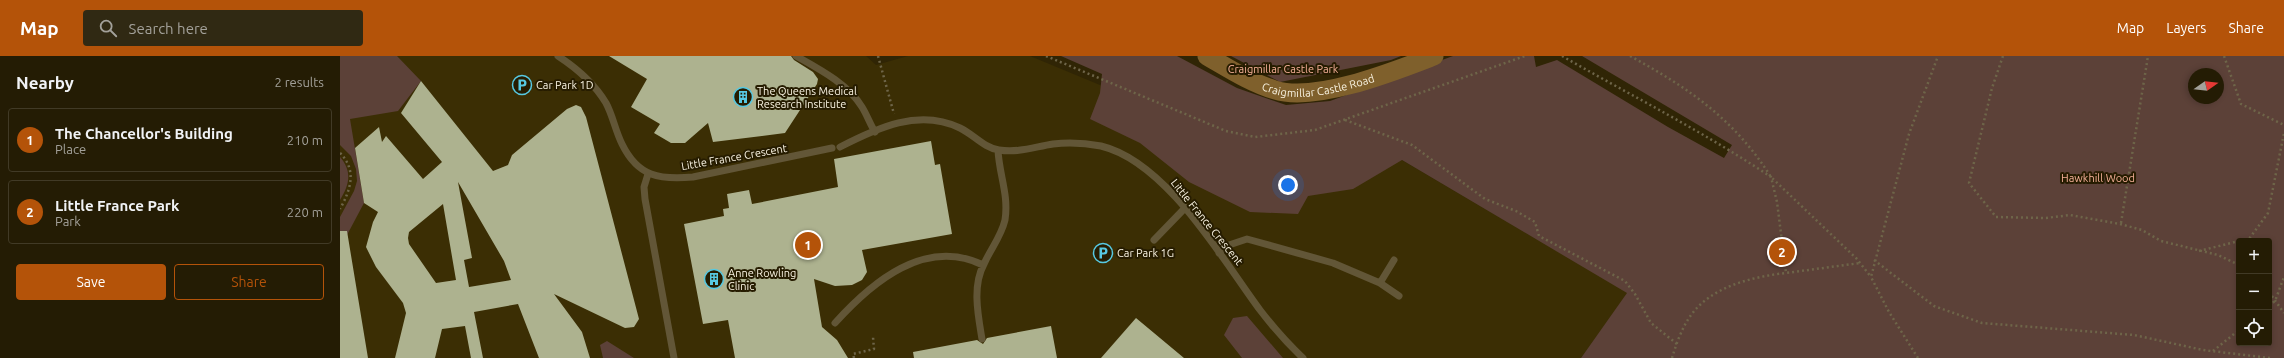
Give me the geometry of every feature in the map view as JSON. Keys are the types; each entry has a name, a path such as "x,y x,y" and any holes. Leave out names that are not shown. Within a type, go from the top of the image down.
{"street":[{"name":"Craigmillar Castle Road","path":"1207,56 1245,77 1276,91 1308,94 1397,70 1434,56"}],"lane":[{"path":"558,56 578,69 597,90 614,119 621,143 629,155 648,174 644,187 645,199 674,358"},
{"path":"796,56 824,72 844,87 861,106 875,132"},
{"name":"Little France Crescent","path":"840,147 896,122 924,118 946,121 964,130 984,144 998,150 1020,151 1076,142 1102,146 1125,156 1155,176 1185,208 1262,312 1302,358"},
{"name":"Little France Crescent","path":"648,174 662,179 693,177 832,148"},
{"path":"982,339 978,313 977,286 983,264 999,239 1006,204 998,150"},
{"path":"1154,240 1185,208"},
{"path":"1219,253 1229,245 1247,239 1333,263 1380,283 1399,296"},
{"path":"835,323 871,287 909,263 937,257 959,256 983,264"},
{"path":"1380,283 1394,260"}],"path":[{"path":"878,56 896,122"},
{"path":"1046,56 1226,131 1255,137 1293,134 1315,130 1524,56"},
{"path":"1562,56 1647,102 1771,177 1860,263 1871,277 1889,312 1918,358"},
{"path":"1630,56 1678,83 1721,115 1763,165 1771,177 1777,202 1786,273"},
{"path":"1871,277 1874,260 1909,134 1938,56"},
{"path":"2003,56 1992,88 1969,183 1996,217 2046,218 2070,215 2120,224 2142,230 2161,241 2218,255 2236,263"},
{"path":"2120,224 2148,56"},
{"path":"2224,57 2241,104 2284,126"},
{"path":"1345,120 1412,145 1485,199 1516,211 1535,222 1539,236 1625,281 1635,294 1651,323 1677,344"},
{"path":"2250,238 2268,213 2284,133"},
{"path":"340,153 347,160 351,172 351,186 340,209"},
{"path":"2197,251 2236,242"},
{"path":"1874,260 1934,306 1982,323 2134,335 2212,351 2270,358"},
{"path":"1672,358 1689,318 1705,300 1730,286 1772,274 1860,263"},
{"path":"2272,304 2275,301 2284,277"},
{"path":"2272,296 2284,313"},
{"path":"2212,351 2236,332"},
{"path":"854,358 853,354 874,349 873,337"}],"shaded area":[{"path":"340,56 866,56 876,65 908,56 1030,56 1223,136 1366,139 1628,293 1581,358 340,358"}],"green space":[{"path":"340,56 397,56 421,81 398,111 350,119 364,203 347,235 340,358 340,217 354,191 357,181 356,169 351,156 340,145"},
{"name":"Hawkhill Wood","path":"1061,56 1177,56 1237,88 1286,105 1330,101 1453,56 1534,56 1536,67 1557,60 1668,127 1724,158 1732,145 1582,56 2284,56 2284,358 1581,358 1627,293 1402,160 1353,189 1308,196 1298,214 1250,212 1189,182 1140,143 1090,119 1100,93 1102,74"},
{"name":"Craigmillar Castle Park","path":"1231,56 1401,56 1391,60 1280,82"},
{"path":"340,157 347,168 348,178 346,189 340,200"},
{"path":"1247,316 1283,358 1242,358 1224,335 1233,318"},
{"path":"607,341 634,358 603,358 600,345"}],"building":[{"name":"The Queens Medical Research Institute","path":"609,56 791,56 794,60 813,72 818,79 817,84 785,133 713,142 708,123 685,143 671,143 654,133 660,124 631,107 647,79"},
{"path":"421,81 493,171 508,165 512,155 567,109 576,105 581,107 586,117 639,319 634,327 625,328 554,294 582,332 590,358 539,358 518,304 474,312 483,358 471,358 465,326 442,329 435,358 395,358 406,313 403,303 376,267 366,247 373,222 378,212 364,203 355,148 379,127 382,142 386,136 423,179 442,162 401,113","holes":["458,182 504,261 511,280 469,287 464,260 472,258","443,204 456,280 436,283 409,244 408,238 409,232"]},
{"path":"931,141 935,165 940,164 952,234 862,250 867,272 862,280 852,285 835,286 814,279 822,327 837,340 848,358 735,358 728,320 703,324 684,224 724,216 723,209 729,208 727,194 749,190 752,204 838,187 834,159"},
{"path":"340,231 347,231 368,358 340,358"},
{"path":"1136,318 1184,358 1101,358"},
{"path":"1051,326 1057,358 914,358 913,352 977,340 983,344 987,338"}],"place":[{"name":"Car Park 1D","path":"522,85"},
{"name":"The Queens Medical Research Institute","path":"743,97"},
{"name":"The Chancellor's Building","path":"808,245"},
{"name":"Little France Park","path":"1782,252"},
{"name":"Car Park 1G","path":"1103,253"},
{"name":"Anne Rowling Clinic","path":"714,279"}]}
